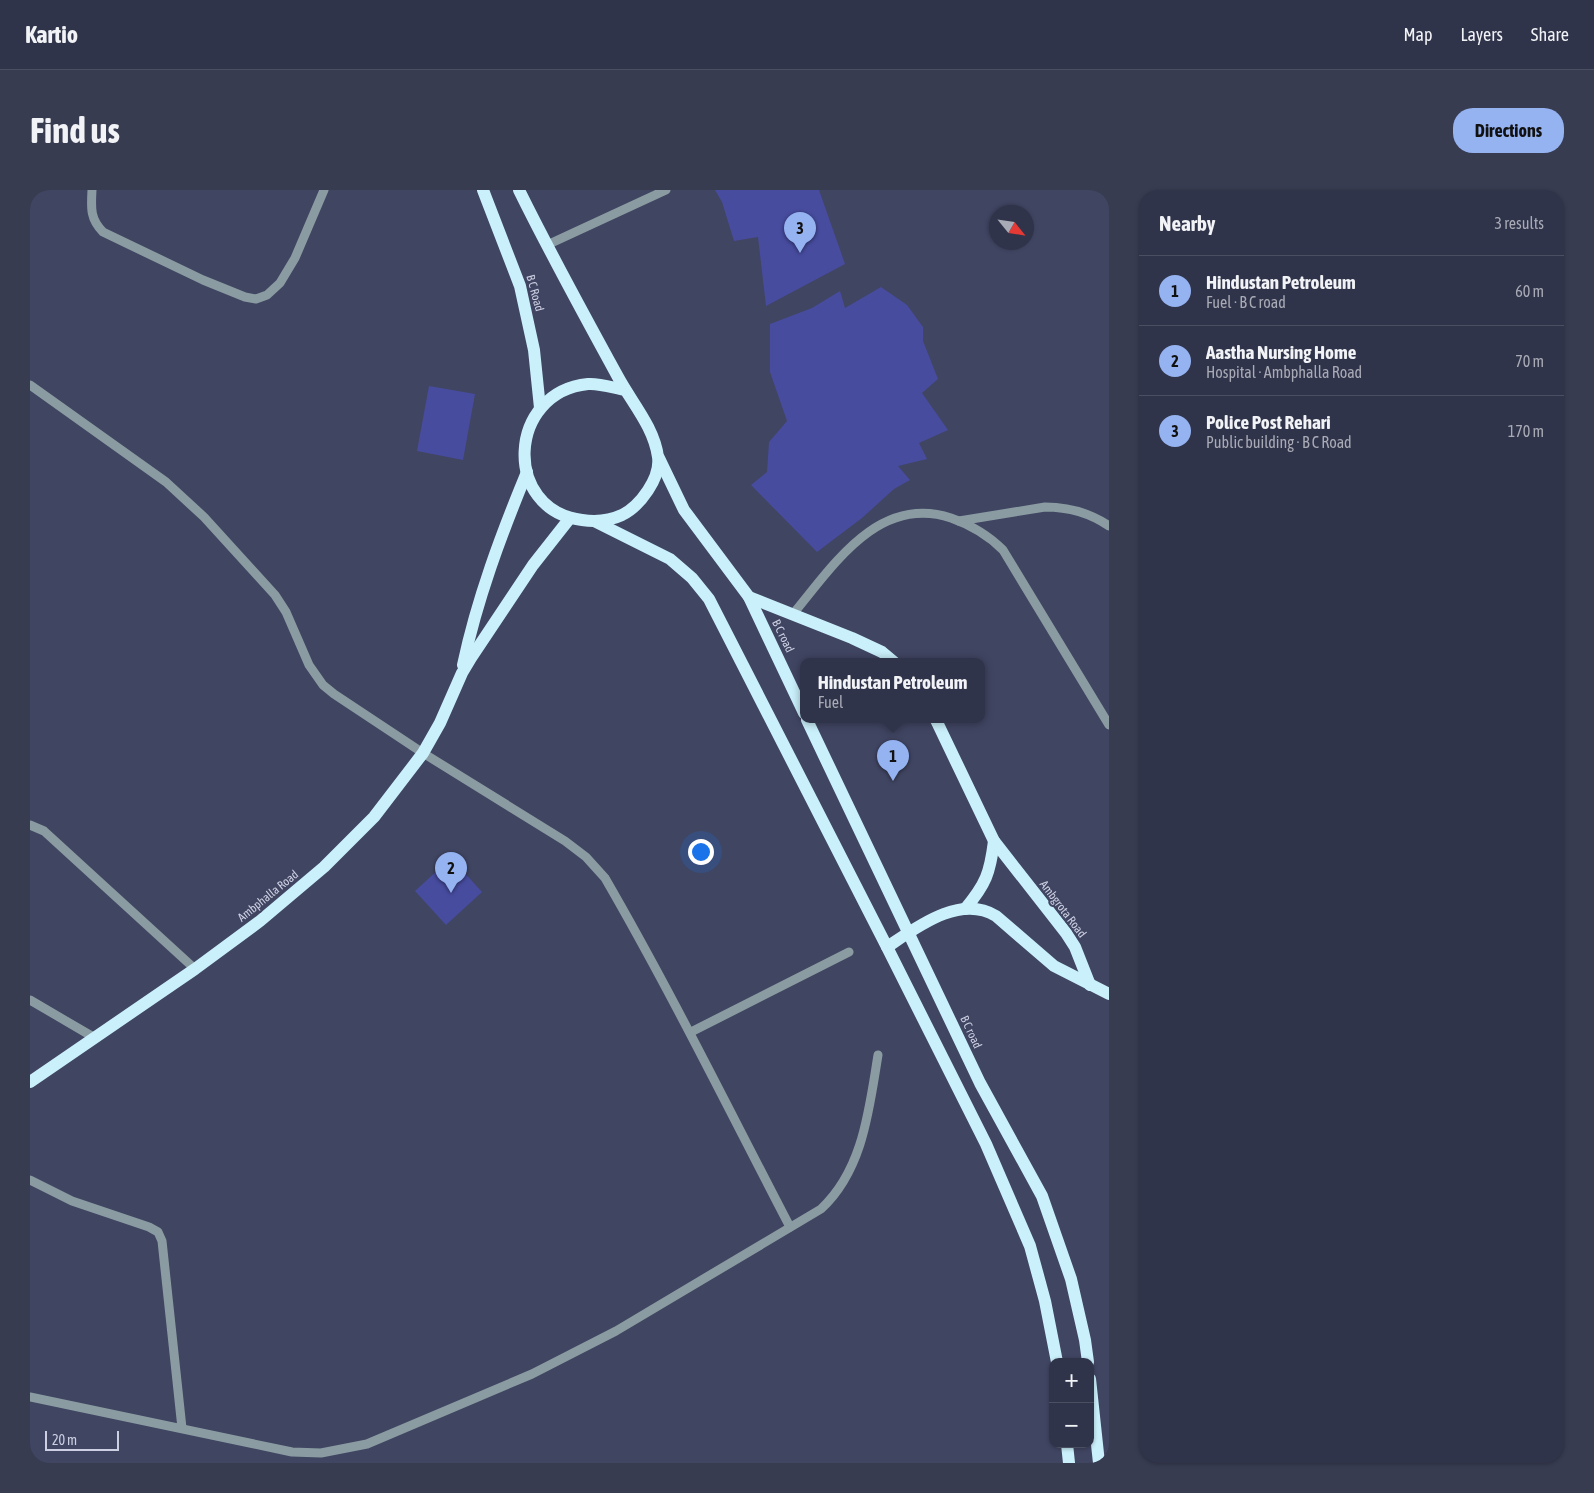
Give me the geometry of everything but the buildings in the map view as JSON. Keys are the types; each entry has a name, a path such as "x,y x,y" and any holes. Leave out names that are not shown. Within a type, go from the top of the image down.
{"main road":[{"name":"B C Road","path":"483,190 520,286 534,350 540,408"},
{"path":"519,192 625,390 651,430 659,458 656,476 644,498 622,515 596,522"},
{"path":"625,390 588,384 562,391 540,408 527,431 523,458 530,484 546,505 570,518 596,522 670,559 692,578 709,599 986,1144 1030,1246 1045,1301 1057,1358"},
{"name":"B C road","path":"659,458 684,510 749,597 800,705"},
{"path":"462,673 470,631 508,517 527,472"},
{"path":"462,673 533,565 570,518"},
{"path":"749,597 882,652 889,658"},
{"name":"Ambphalla Road","path":"30,1082 195,969 260,921 324,867 374,817 423,753 440,723 462,673"},
{"name":"B C road","path":"809,723 980,1083 1042,1196 1071,1279 1087,1358"},
{"name":"Ambgrota Road","path":"937,723 994,841 1075,947 1090,985"},
{"path":"965,909 985,883 990,871 994,841"},
{"path":"887,947 908,932 952,911 977,908 987,910 1054,966 1109,994"},
{"path":"1093,1403 1099,1463"},
{"path":"1067,1448 1069,1463"}],"street":[{"path":"92,190 92,217 95,224 103,232 203,280 256,300 267,295 280,284 295,258 324,190"},
{"path":"547,245 666,190"},
{"path":"30,385 166,482 204,517 276,595 286,612 309,665 323,685 423,753 565,841 586,857 605,878 690,1032 728,1110 790,1227"},
{"path":"959,521 1045,507 1059,507 1074,510 1109,526"},
{"path":"793,614 839,558 860,538 879,525 913,513 941,515 959,521 991,538 1003,550 1109,725"},
{"path":"30,825 44,832 195,969"},
{"path":"690,1032 849,952"},
{"path":"30,1000 95,1038"},
{"path":"30,1397 292,1452 321,1453 367,1444 532,1374 616,1331 821,1209 833,1198 844,1183 857,1154 866,1125 878,1055"},
{"path":"30,1180 72,1201 138,1223 158,1232 162,1241 182,1428"}],"place":[{"name":"Police Post Rehari","path":"800,253"},
{"name":"Hindustan Petroleum","path":"893,781"},
{"name":"Aastha Nursing Home","path":"451,893"}]}
